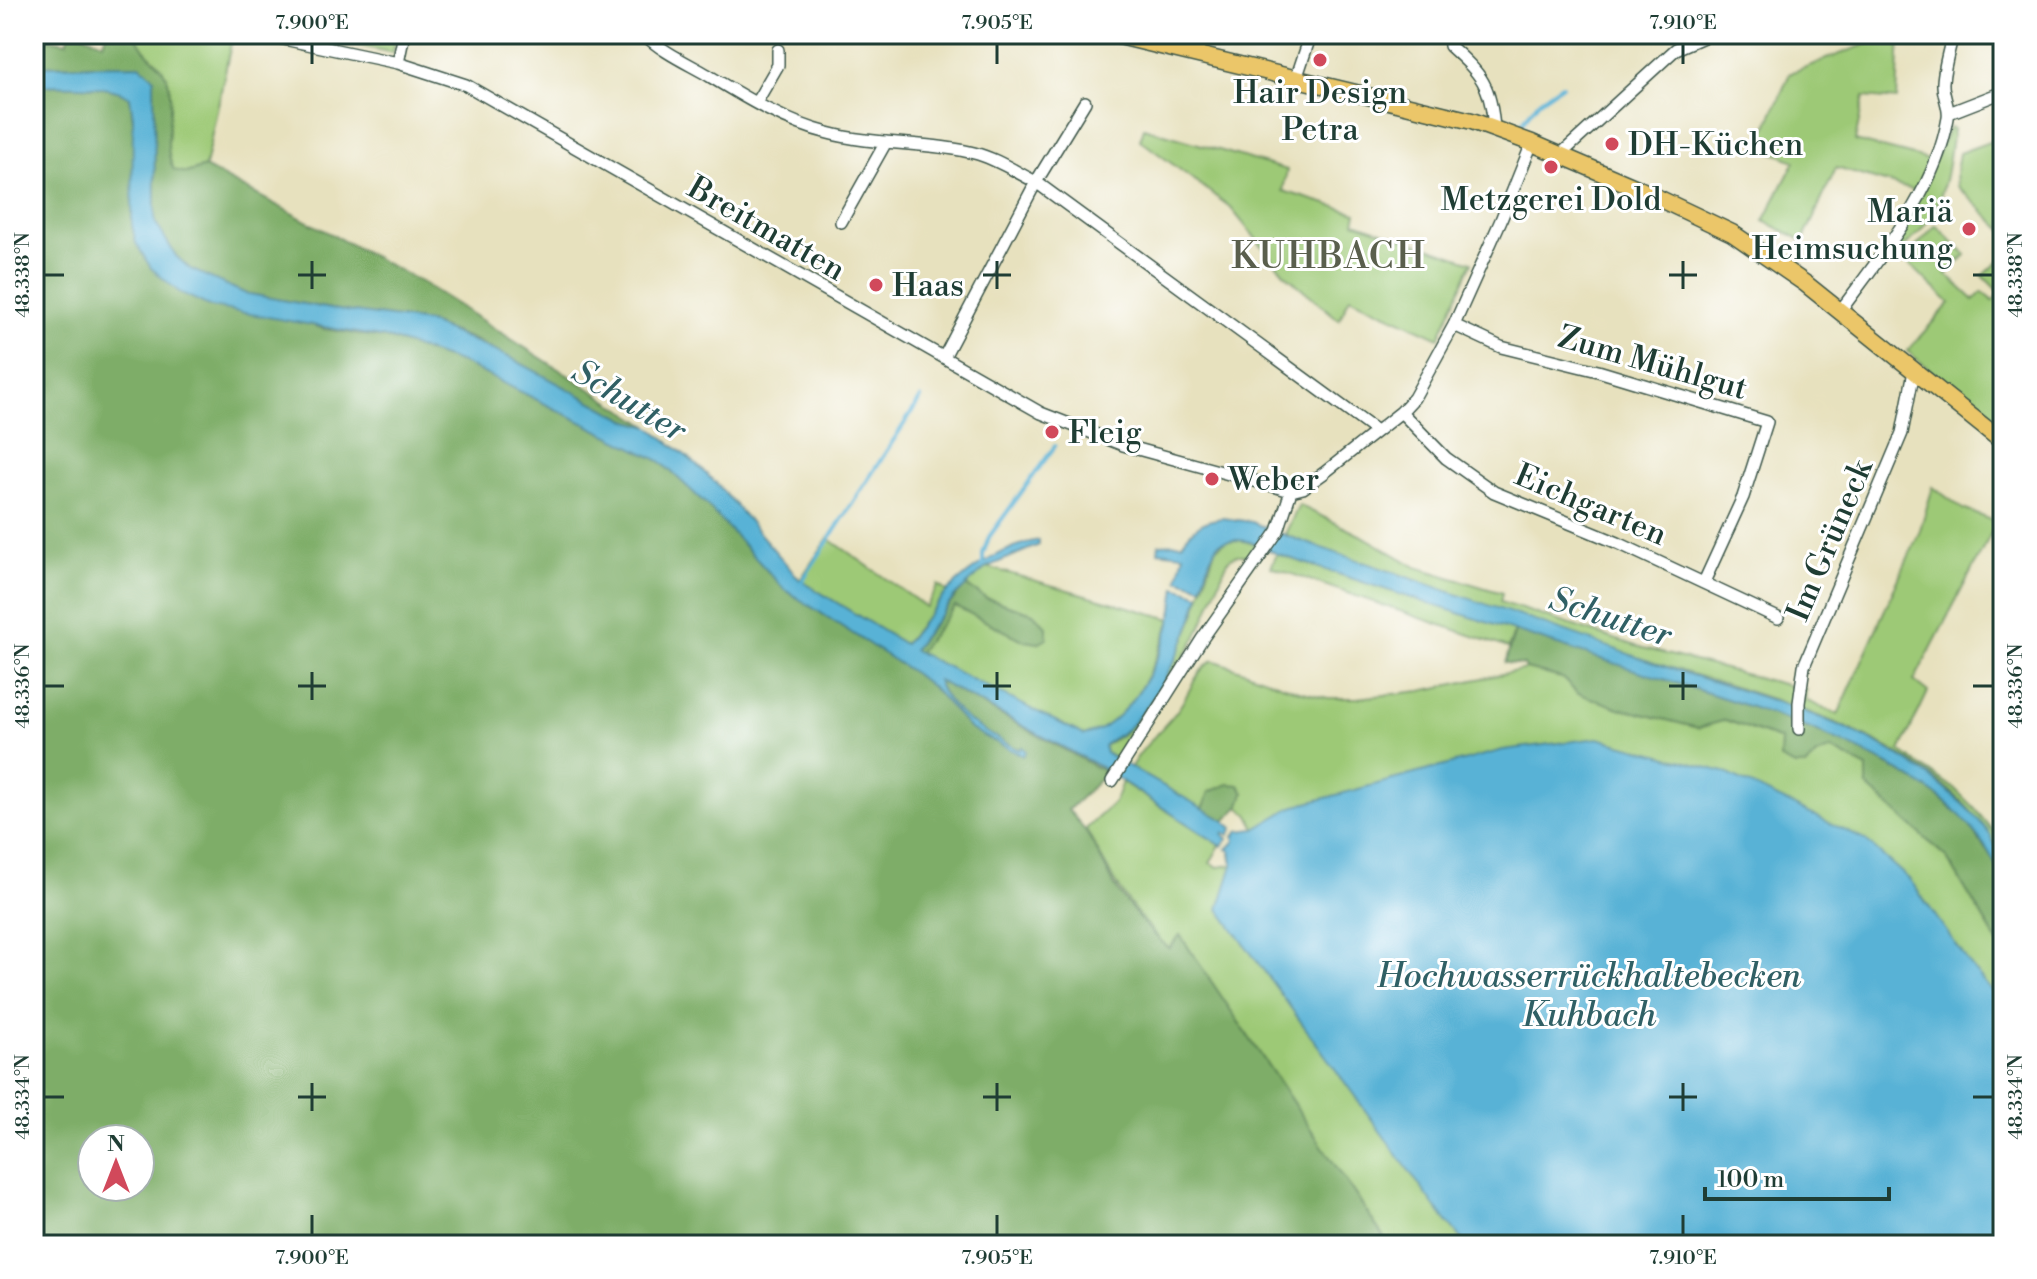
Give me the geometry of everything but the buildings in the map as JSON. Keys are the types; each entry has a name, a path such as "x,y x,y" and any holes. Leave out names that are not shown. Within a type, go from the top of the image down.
{"main road":[{"path":"1111,34 1494,129 1560,155 1732,233 1841,310 2003,442"}],"street":[{"name":"Breitmatten","path":"260,34 398,63 466,85 1041,413 1123,445 1291,491"},
{"path":"398,63 404,34"},
{"path":"644,34 660,47 756,103 827,133 979,154 1036,182 1376,431"},
{"path":"1296,79 1311,34"},
{"path":"1449,34 1450,46 1477,71 1492,99 1494,129"},
{"path":"1560,155 1676,49 1710,34"},
{"path":"1841,310 1915,204 1933,165 1949,113 1943,83 1953,34"},
{"path":"756,103 778,65 778,50"},
{"path":"1949,113 2003,92"},
{"path":"944,357 1036,182 1085,102"},
{"path":"841,222 886,142"},
{"path":"1112,781 1202,639 1278,531 1291,491 1303,488 1324,473 1401,412 1414,398 1454,325 1532,143"},
{"name":"Zum Mühlgut","path":"1454,325 1501,347 1598,371 1767,422 1743,497 1704,582"},
{"name":"Im Grüneck","path":"1799,729 1804,666 1902,433 1914,371"},
{"name":"Eichgarten","path":"1401,412 1446,458 1494,492 1704,582 1778,618"}],"green space":[{"path":"70,34 81,34 103,42 106,34 136,34 143,48 162,68 170,92 168,149 174,170 186,173 205,167 421,282 650,427 626,420 474,340 428,322 244,293 190,269 176,256 155,222 154,78 92,65 34,66 34,36 67,42"},
{"path":"136,34 233,34 205,167 186,173 174,170 167,157 169,129 160,65 140,47"},
{"path":"306,34 396,34 393,53"},
{"path":"1900,34 1897,100 1864,97 1855,141 1929,160 1916,191 1836,168 1803,241 1764,221 1795,161 1758,147 1790,73"},
{"path":"34,85 97,87 130,97 151,268 324,329 391,339 465,364 660,461 708,506 784,589 915,674 934,689 970,729 1019,750 960,714 937,680 1107,773 1068,810 1089,837 1115,886 1140,919 1169,949 1180,935 1389,1245 34,1245"},
{"path":"1144,128 1287,170 1283,191 1357,213 1355,222 1472,262 1439,338 1350,297 1339,320 1284,273 1230,207 1140,140"},
{"path":"1949,128 1953,129 1940,199 1924,226 1896,254 1892,251"},
{"path":"2003,137 2003,230 1957,186 1956,172 1959,153"},
{"path":"1936,225 1966,255 1946,274 1974,300 1982,292 1993,301 2000,293 1983,276 2003,257 2003,411 1994,422 1907,351 1950,303 1902,257"},
{"path":"1933,487 1963,509 1997,522 1914,681 1928,692 1900,751 1956,790 1975,809 2000,840 2003,859 1977,818 1942,784 1900,755 1853,730 1803,710 1593,643 1325,551 1285,534 1299,505 1416,567 1502,593 1500,602 1639,647 1806,690 1805,700 1838,715 1919,533"},
{"path":"828,538 926,607 938,585 947,592 904,644 800,580"},
{"path":"1239,540 1260,545 1254,555 1237,555 1229,559 1205,619 1186,654 1117,759 1106,753 1104,746 1136,721 1176,658 1195,615 1215,549 1226,541"},
{"path":"1277,554 1515,631 1508,648 1271,567"},
{"path":"987,567 1171,619 1140,689 1115,719 1101,729 1084,735 918,653 955,606 1033,613 986,598 965,585"},
{"path":"965,585 986,598 1033,613 1047,627 1047,638 1038,643 1025,641 955,606 918,653 913,650"},
{"path":"1515,631 1758,709 1851,745 1925,786 1966,820 1997,866 2003,881 2003,951 1946,857 1867,786 1867,768 1831,749 1816,755 1806,766 1795,766 1780,759 1781,740 1726,720 1698,728 1619,708 1577,693 1562,678 1526,669 1524,665 1505,663"},
{"name":"Hochwasserrückhaltebecken Kuhbach","path":"1213,660 1299,691 1328,698 1421,691 1526,669 1562,678 1577,693 1698,728 1725,720 1782,740 1806,766 1816,755 1831,749 1867,768 1868,786 1946,857 2003,951 2003,1245 1389,1245 1180,936 1169,949 1155,935 1122,893 1086,829 1115,801 1122,782 1220,845 1210,863 1218,867 1232,865 1231,850 1241,832 1255,829 1250,816 1239,807 1244,793 1209,792 1203,809 1131,767 1176,712 1200,672"},
{"path":"1228,784 1239,785 1244,793 1239,807 1225,821 1203,809 1209,792"}],"water":[{"path":"140,65 154,78 155,222 176,256 190,269 244,293 428,322 511,358 626,420 650,427 716,483 800,580 904,644 957,582 1002,552 1039,540 1039,545 987,567 956,595 913,650 1084,735 1099,730 1114,719 1140,689 1167,635 1176,587 1200,595 1182,646 1155,695 1130,726 1104,746 1106,753 1225,821 1233,828 1229,835 1223,835 1228,839 1220,845 1097,765 937,680 950,703 971,722 1026,751 1023,756 970,729 934,689 915,674 784,589 708,506 660,461 465,364 391,339 211,307 179,292 151,268 136,243 132,225 133,117 130,97 97,87 34,85 34,66"},
{"path":"1223,518 1252,522 1640,658 1807,712 1847,729 1886,748 1923,772 1967,809 1984,826 1996,845 2003,881 1980,839 1935,794 1853,747 1780,717 1321,569 1248,542 1233,540 1218,544 1202,587 1178,579 1184,554 1158,551 1159,544 1182,543 1200,525"},
{"name":"Hochwasserrückhaltebecken Kuhbach","path":"1598,738 1724,772 1865,840 1910,880 1974,970 2003,1004 2003,1245 1466,1245 1436,1208 1219,909 1233,865 1231,851 1227,849 1235,841 1238,831 1255,829 1292,807 1503,750"}],"waterway":[{"path":"1520,125 1539,101 1562,85"},
{"path":"800,584 921,398"},
{"path":"983,565 989,537 1055,446"}],"place":[{"name":"Hair Design Petra","path":"1320,60"},
{"name":"DH-Küchen","path":"1612,144"},
{"name":"Metzgerei Dold","path":"1551,167"},
{"name":"Mariä Heimsuchung","path":"1969,229"},
{"name":"Haas","path":"876,285"},
{"name":"Fleig","path":"1052,432"},
{"name":"Weber","path":"1212,479"}],"district":[{"name":"KUHBACH","path":"1329,255"}],"water label":[{"name":"Schutter","path":"630,400"},
{"name":"Schutter","path":"1611,616"}]}
